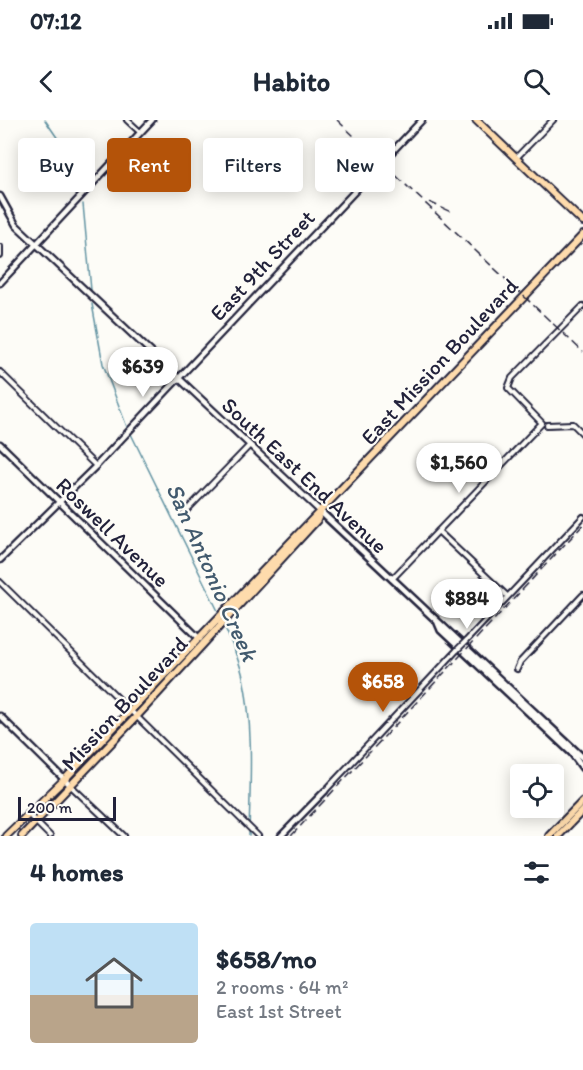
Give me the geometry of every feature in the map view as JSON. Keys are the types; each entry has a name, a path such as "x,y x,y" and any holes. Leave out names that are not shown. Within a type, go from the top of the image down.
{"main road":[{"path":"476,120 583,222"},
{"name":"East Mission Boulevard","path":"222,616 317,520 321,512 583,235"},
{"name":"South East End Avenue","path":"321,512 438,623 441,630 548,727"},
{"path":"6,836 65,779 198,637 222,616"},
{"name":"Mission Boulevard","path":"22,836 204,643 219,626 222,616"},
{"path":"548,727 583,758"},
{"path":"548,727 583,768"},
{"path":"549,836 583,801"},
{"path":"558,836 583,810"}],"street":[{"path":"127,120 140,132"},
{"path":"0,283 152,120"},
{"name":"East 9th Street","path":"0,560 96,466 422,120"},
{"path":"516,158 553,120"},
{"name":"South East End Avenue","path":"0,196 16,225 321,512"},
{"path":"392,579 542,423 508,388 512,378 583,306"},
{"path":"0,372 96,466"},
{"path":"547,425 573,424 583,434"},
{"name":"Roswell Avenue","path":"0,444 204,643"},
{"path":"185,512 249,446"},
{"path":"281,836 583,517"},
{"path":"438,531 507,596"},
{"path":"0,582 258,836"},
{"path":"518,669 520,662 583,595"},
{"path":"0,716 124,836"},
{"path":"28,814 50,836"}],"waterway":[{"name":"San Antonio Creek","path":"45,120 57,138"},
{"name":"San Antonio Creek","path":"83,204 91,290"},
{"name":"San Antonio Creek","path":"92,304 103,364 127,427"},
{"name":"San Antonio Creek","path":"131,434 220,615"},
{"name":"San Antonio Creek","path":"224,625 243,677 249,716 249,836"}],"railway":[{"path":"337,120 583,352"},
{"path":"429,202 451,212"},
{"path":"291,836 583,525"}]}
